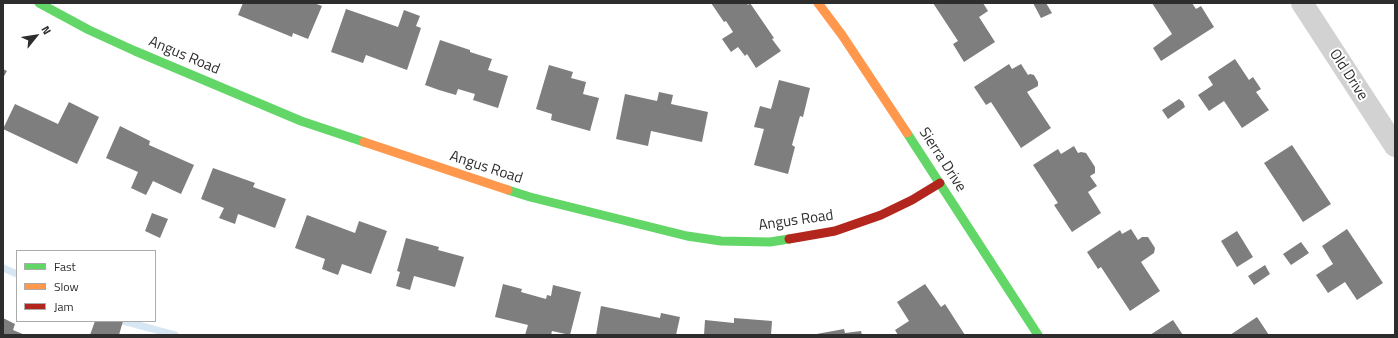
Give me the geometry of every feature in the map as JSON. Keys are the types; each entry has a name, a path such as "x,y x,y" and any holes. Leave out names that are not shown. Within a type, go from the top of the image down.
{"street":[{"name":"Angus Road","path":"39,3 89,30 122,45 301,121 530,197 687,236 720,241 770,242 835,231 882,215 912,200 940,183"},
{"name":"Sierra Drive","path":"818,3 842,35 1038,335"},
{"name":"Old Drive","path":"1302,3 1395,146"}],"building":[{"path":"243,3 314,3 322,6 308,39 293,33 292,37 238,15"},
{"path":"711,3 747,3 748,5 750,3 781,51 756,68 747,54 745,56 738,47 731,52 722,39 733,32"},
{"path":"933,3 983,3 988,11 979,17 995,42 964,62 953,44 958,41"},
{"path":"1033,3 1046,3 1052,13 1041,18"},
{"path":"1152,3 1192,3 1196,9 1201,6 1214,27 1161,61 1153,48 1172,34"},
{"path":"346,9 398,27 404,10 420,16 416,26 421,28 407,70 366,55 363,63 331,52"},
{"path":"440,40 492,59 488,70 508,76 498,108 473,100 475,94 458,89 456,95 425,85"},
{"path":"1235,59 1249,80 1253,77 1261,89 1256,92 1269,110 1242,128 1224,101 1209,111 1198,95 1213,85 1208,77"},
{"path":"1009,64 1012,69 1021,64 1028,75 1034,75 1038,82 1038,86 1027,92 1051,128 1021,148 991,102 986,105 974,87"},
{"path":"549,65 573,72 571,78 586,82 583,94 599,98 590,131 551,120 552,114 536,109"},
{"path":"3,69 7,71 3,78"},
{"path":"779,80 810,88 803,117 800,116 792,145 795,147 788,174 754,165 764,129 754,127 760,106 771,109"},
{"path":"659,92 673,95 671,104 708,112 702,142 651,131 648,146 616,139 625,94 657,101"},
{"path":"1179,99 1183,102 1185,107 1168,119 1162,110"},
{"path":"69,102 99,117 77,164 3,129 15,104 58,124"},
{"path":"120,126 150,141 149,145 194,165 181,194 153,181 146,195 131,188 138,172 106,158"},
{"path":"1292,145 1331,204 1303,222 1264,163"},
{"path":"1074,146 1078,153 1086,153 1095,167 1095,173 1090,176 1097,186 1088,192 1101,213 1072,232 1054,205 1058,203 1033,165 1058,149 1061,154"},
{"path":"213,168 255,183 253,187 286,199 275,228 238,214 235,224 219,218 224,208 201,199"},
{"path":"152,213 168,219 160,238 145,231"},
{"path":"307,215 355,233 359,221 387,231 371,274 342,264 338,275 322,269 325,259 295,248"},
{"path":"1131,229 1138,240 1142,237 1148,237 1155,248 1154,253 1141,262 1160,291 1130,311 1101,267 1098,269 1087,252 1120,230 1122,234"},
{"path":"1347,229 1383,283 1357,300 1345,282 1328,293 1316,275 1333,264 1322,246"},
{"path":"1237,231 1253,257 1237,267 1221,241"},
{"path":"406,238 439,247 438,250 464,257 455,287 414,276 410,290 396,286 400,272 397,271"},
{"path":"1301,242 1309,253 1291,265 1283,254"},
{"path":"1265,265 1270,274 1254,285 1248,276"},
{"path":"503,284 522,289 521,292 546,299 547,295 551,296 553,285 581,292 570,335 552,331 551,335 525,335 528,325 495,317"},
{"path":"925,284 941,307 945,304 965,335 898,335 895,330 909,321 897,302"},
{"path":"601,306 660,318 661,313 680,317 676,335 596,335"},
{"path":"1257,317 1269,335 1230,335"},
{"path":"3,318 15,324 13,330 25,335 3,335"},
{"path":"734,318 772,321 771,335 704,335 705,320 734,323"},
{"path":"1173,320 1183,335 1150,335"},
{"path":"95,322 123,322 119,335 90,335"},
{"path":"844,329 845,333 861,331 862,335 811,335"}],"waterway":[{"path":"3,268 16,274"},
{"path":"127,322 175,335"}],"traffic: fast":[{"path":"39,3 89,30 135,51 301,121 364,142"},
{"path":"907,133 1038,335"},
{"path":"508,190 530,197 687,236 721,241 770,242 789,239"}],"traffic: slow":[{"path":"818,3 842,35 907,133"},
{"path":"364,142 508,190"}],"traffic: jam":[{"path":"789,239 835,231 881,215 912,200 940,183"}]}
